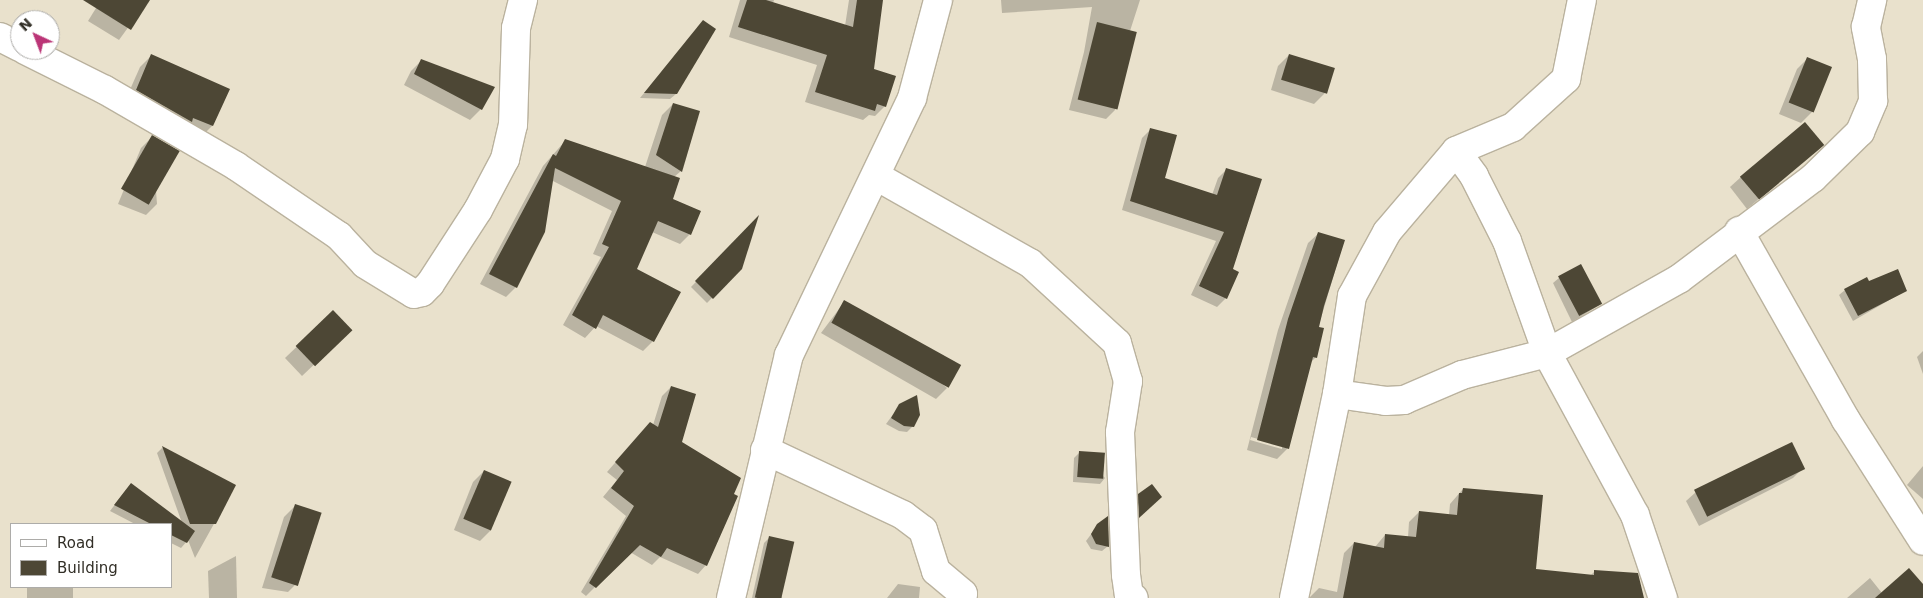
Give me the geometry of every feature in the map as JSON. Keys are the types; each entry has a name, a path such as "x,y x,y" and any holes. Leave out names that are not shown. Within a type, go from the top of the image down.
{"street":[{"path":"46,60 104,90 236,166 339,236 365,264 414,294 422,292 430,284 478,210 505,159 513,124 516,28 523,0"},
{"path":"731,598 765,450 790,355 912,98 938,0"},
{"path":"1294,598 1337,394 1352,296 1387,232 1456,152 1513,126 1566,79 1582,0"},
{"path":"1337,394 1386,401 1404,400 1462,375 1547,353 1679,279 1738,231 1813,178 1860,132 1873,101 1872,59 1866,27 1872,0"},
{"path":"1456,152 1474,176 1507,241 1547,353 1635,515 1663,598"},
{"path":"876,176 1030,263 1117,343 1128,381 1120,432 1126,575 1129,596 1134,598"},
{"path":"1738,231 1846,420 1923,541"},
{"path":"765,450 903,514 923,530 936,571 963,594 962,598"}],"building":[{"path":"83,0 150,0 131,30"},
{"path":"747,0 766,0 853,27 857,0 883,0 874,69 896,76 886,107 877,104 875,111 815,92 827,55 738,27"},
{"path":"703,20 716,29 677,94 644,93"},
{"path":"1097,22 1137,32 1117,110 1078,100"},
{"path":"151,54 230,89 213,126 193,118 192,122 136,90"},
{"path":"1289,54 1335,68 1327,94 1281,80"},
{"path":"1807,57 1832,67 1814,113 1789,102"},
{"path":"421,59 495,87 482,110 414,74"},
{"path":"673,103 700,111 682,172 656,155"},
{"path":"1805,122 1824,145 1759,200 1740,177"},
{"path":"1150,128 1177,135 1165,178 1217,195 1226,168 1262,179 1233,269 1239,272 1227,299 1199,286 1224,232 1130,201"},
{"path":"152,135 180,151 149,205 121,189"},
{"path":"565,139 680,178 673,199 701,211 691,235 658,221 637,269 681,292 654,342 603,315 596,329 572,315 609,247 602,244 621,201 555,168 545,232 517,288 489,274 553,154 556,156"},
{"path":"759,215 742,269 713,299 695,281"},
{"path":"1318,232 1345,240 1319,327 1324,328 1317,358 1313,357 1289,449 1257,440 1288,319"},
{"path":"1581,264 1602,304 1579,316 1558,276"},
{"path":"1898,269 1907,291 1858,316 1844,289 1867,277 1869,281"},
{"path":"844,300 961,365 949,388 831,323"},
{"path":"333,310 352,330 315,366 296,346"},
{"path":"671,386 696,394 682,442 741,478 734,494 738,496 707,566 667,548 661,557 640,545 596,588 589,583 634,506 611,488 624,471 615,462 650,422 658,427"},
{"path":"917,395 920,415 914,427 904,426 891,418 899,404"},
{"path":"1792,442 1805,469 1707,517 1694,490"},
{"path":"162,446 236,485 216,524 190,524"},
{"path":"1079,451 1105,453 1103,479 1077,477"},
{"path":"484,470 512,482 491,531 463,519"},
{"path":"131,483 195,531 187,543 172,536 172,523 149,523 114,505"},
{"path":"1152,484 1162,497 1139,518 1138,494"},
{"path":"1463,488 1543,495 1536,569 1594,575 1594,570 1638,573 1644,598 1343,598 1354,542 1384,548 1385,534 1416,537 1419,511 1457,515 1459,493 1462,493"},
{"path":"295,504 322,513 298,586 271,577"},
{"path":"1108,516 1109,547 1096,544 1091,534 1097,524"},
{"path":"769,536 794,542 781,598 755,597"},
{"path":"1909,568 1923,584 1923,598 1875,598"}]}
